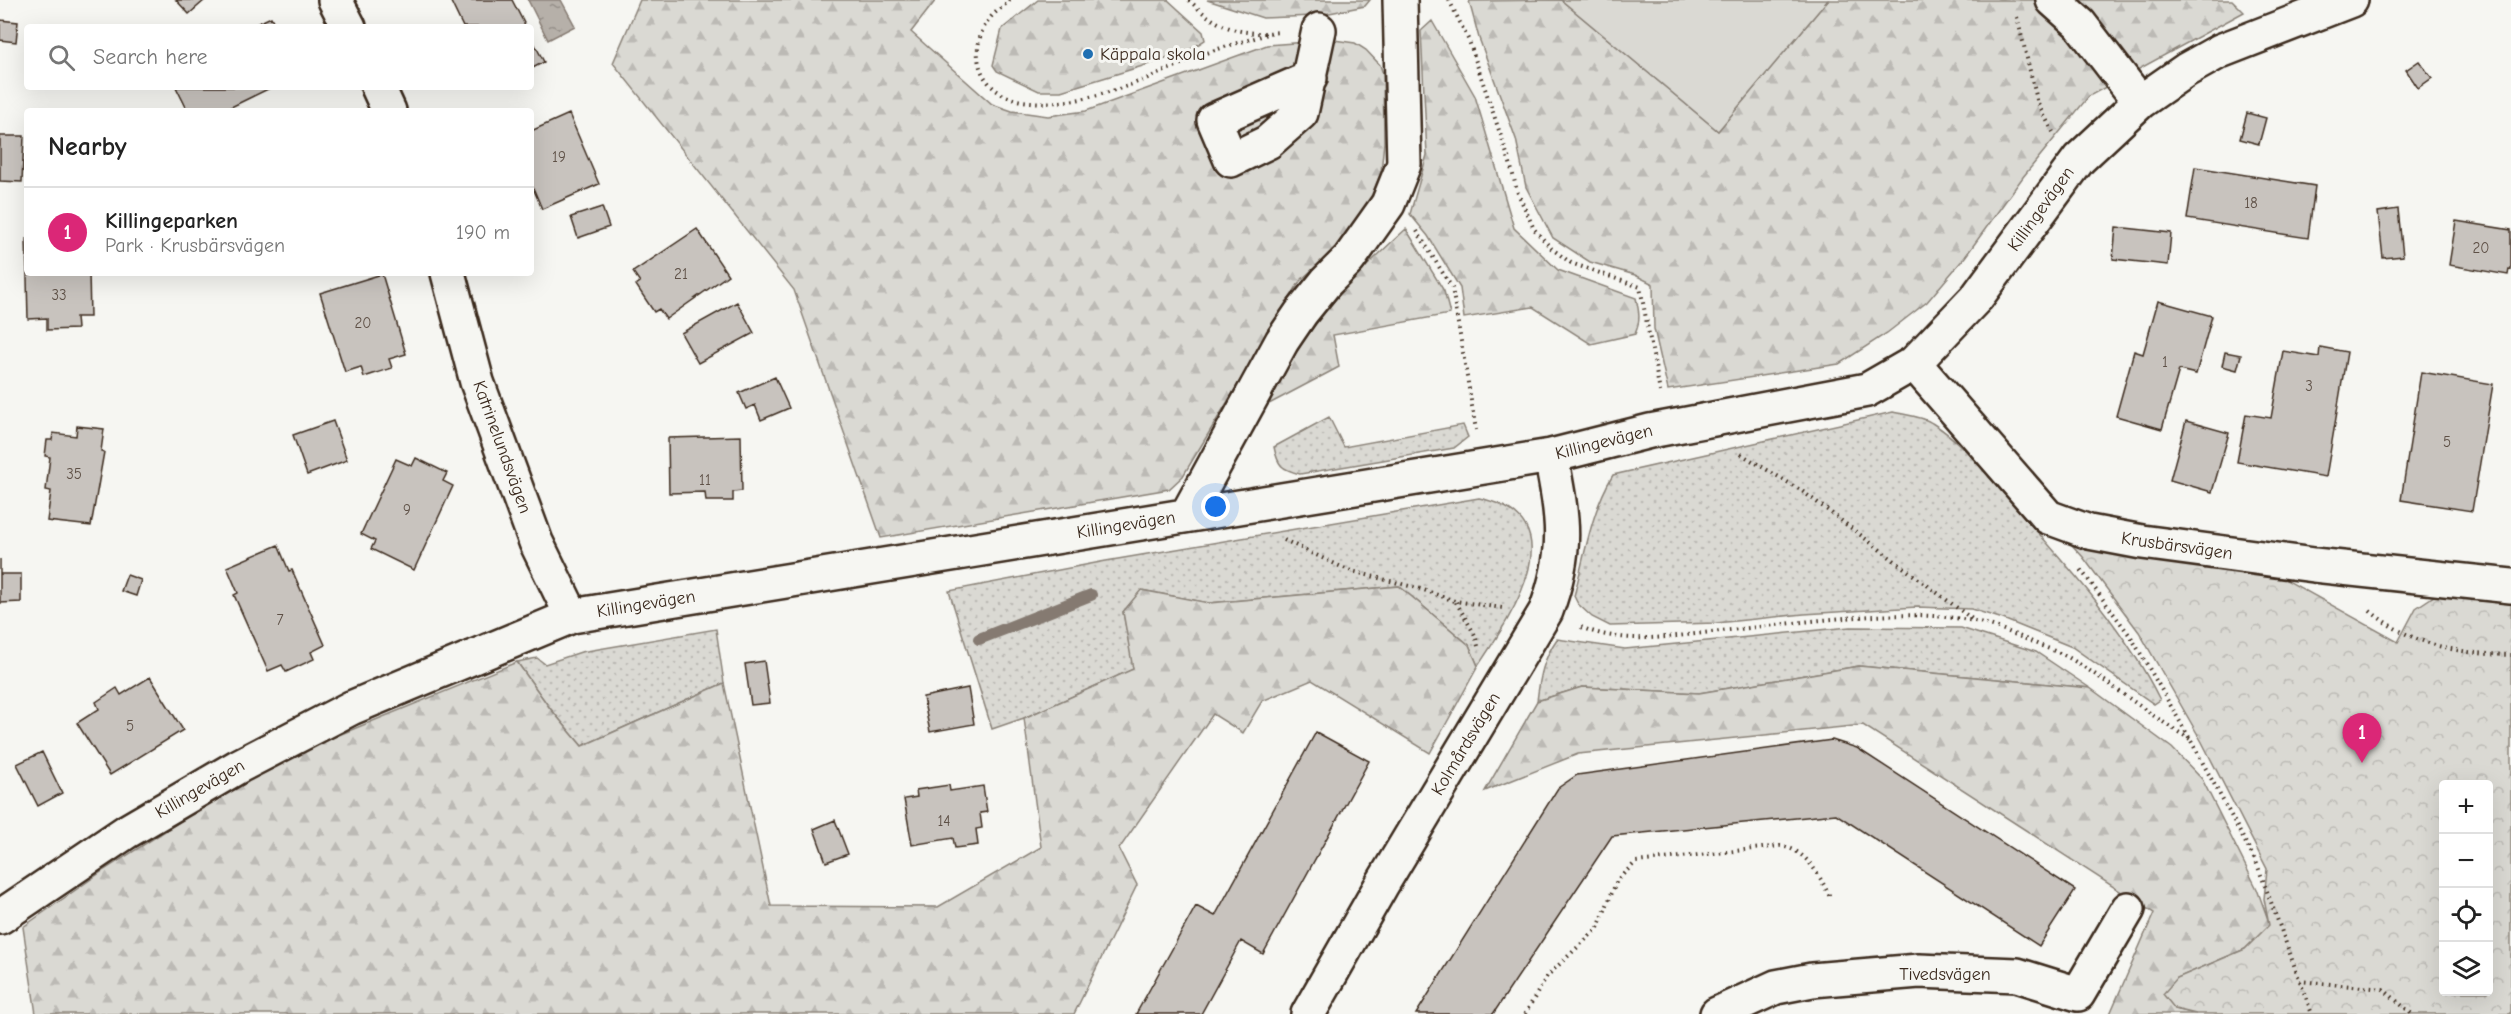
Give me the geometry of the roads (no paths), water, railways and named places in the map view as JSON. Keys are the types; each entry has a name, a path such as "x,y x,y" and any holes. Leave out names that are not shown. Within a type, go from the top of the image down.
{"street":[{"path":"335,0 347,24"},
{"path":"1187,515 1282,341 1314,297 1349,259 1388,204 1404,164 1400,0"},
{"path":"2053,0 2080,24 2140,102"},
{"name":"Killingevägen","path":"0,917 126,832 239,766 351,708 572,616 1551,456 1650,431 1867,390 1914,363 1977,297 2079,159 2140,102 2186,70 2220,51 2350,0"},
{"path":"1310,78 1319,30"},
{"path":"379,90 388,108"},
{"name":"Katrinelundsvägen","path":"449,276 477,382 536,542 572,616"},
{"name":"Krusbärsvägen","path":"1914,363 2048,517 2089,532 2142,542 2314,565 2511,586"},
{"name":"Kolmårdsvägen","path":"1308,1014 1381,886 1546,611 1558,578 1562,549 1562,513 1551,456"},
{"name":"Tivedsvägen","path":"1717,1014 1776,987 1812,980 1919,971 2017,975 2078,994 2128,909"}],"water":[{"path":"528,0 561,0 575,26 548,40"}],"waterway":[{"path":"979,639 1091,595"}],"place":[{"name":"Käppala skola","path":"1088,54"},
{"name":"Killingeparken","path":"2362,763"}]}
